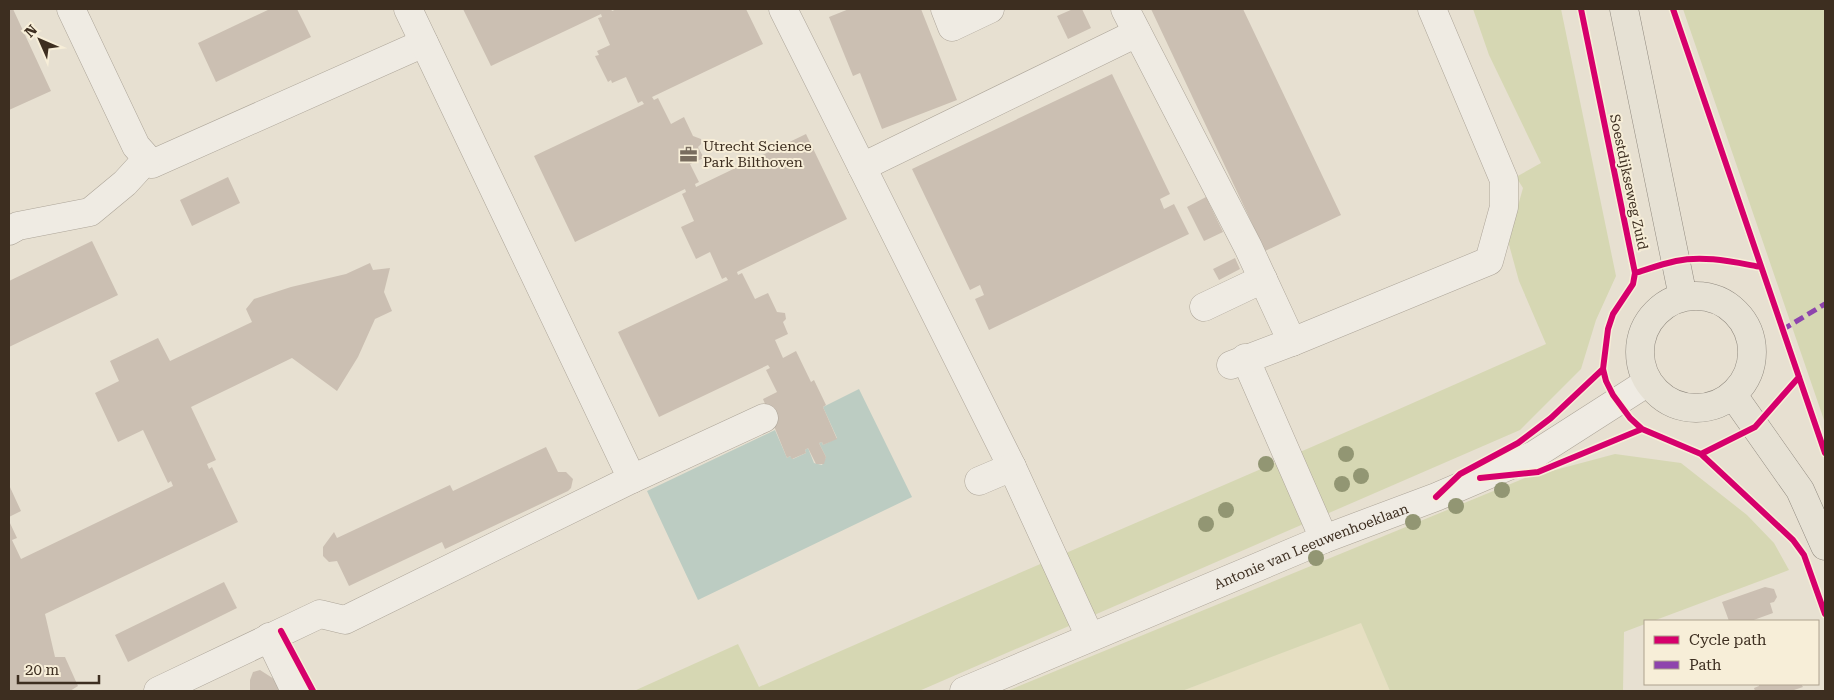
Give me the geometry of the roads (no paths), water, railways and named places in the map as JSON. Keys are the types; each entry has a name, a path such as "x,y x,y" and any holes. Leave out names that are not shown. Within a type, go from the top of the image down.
{"main road":[{"path":"1624,9 1683,298"},
{"path":"1701,296 1719,301 1734,311 1746,326 1752,344 1751,362 1745,380 1733,395 1717,405 1699,409 1680,407 1663,399 1648,382 1642,369 1639,350 1643,333 1652,317 1666,305 1683,298 1701,296"},
{"path":"1733,395 1800,490 1825,546"}],"street":[{"path":"71,9 136,146 146,160 152,164 424,43"},
{"path":"408,9 632,479"},
{"path":"783,9 1012,467 1090,637"},
{"path":"945,9 952,27 990,9"},
{"path":"1125,9 1263,279 1292,342"},
{"path":"1324,539 1265,421 1238,361 1292,342 1489,261 1504,207 1504,180 1432,9"},
{"path":"862,167 1138,33"},
{"path":"9,231 18,226 90,212 125,183 146,160"},
{"path":"1204,307 1263,279"},
{"name":"Antonie van Leeuwenhoeklaan","path":"964,691 1324,539 1436,496 1534,455 1648,382"},
{"path":"158,691 320,614 346,620 632,479 764,418"},
{"path":"979,482 1012,467"},
{"path":"269,637 295,691"}],"place":[{"name":"Utrecht Science Park Bilthoven","path":"689,154"}]}
